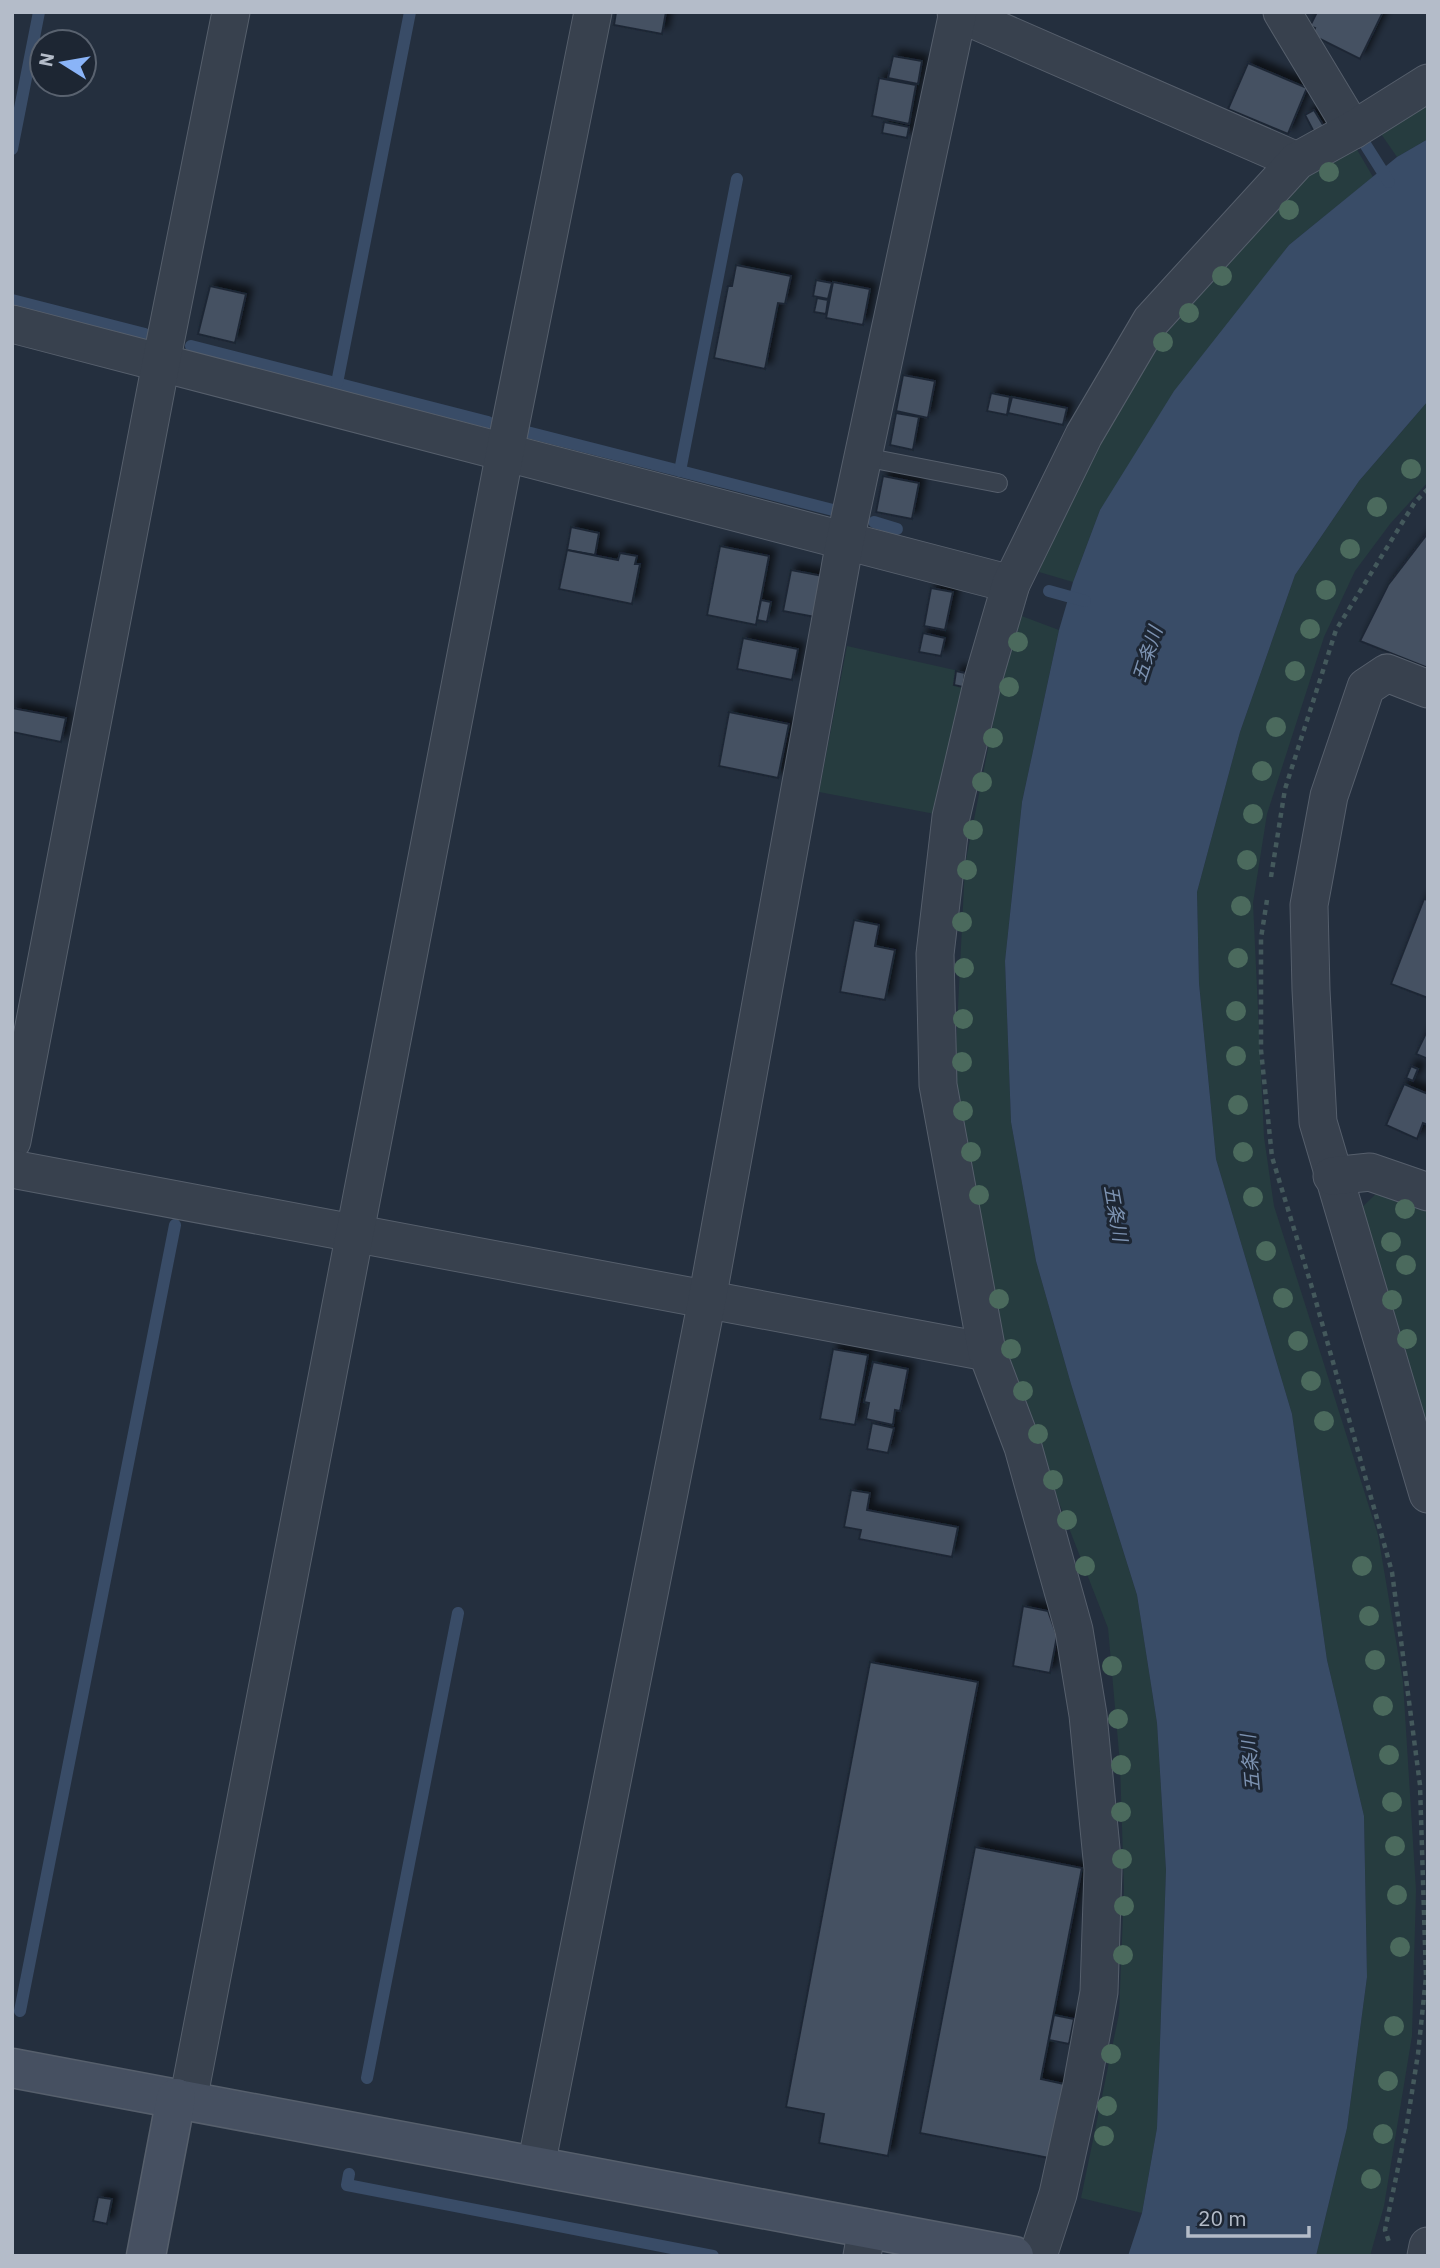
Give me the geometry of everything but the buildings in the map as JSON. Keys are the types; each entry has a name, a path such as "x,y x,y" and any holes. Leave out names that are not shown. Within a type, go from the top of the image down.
{"street":[{"path":"12,1141 231,12"},
{"path":"146,2256 182,2099 356,1234 505,453 593,12"},
{"path":"1282,12 1353,130"},
{"path":"536,2166 707,1300 845,541 957,13 1297,161"},
{"path":"1038,2256 1058,2194 1099,1992 1103,1869 1088,1715 1074,1630 1023,1447 987,1352 937,1085 935,954 951,817 983,680 1011,584 1084,435 1151,321 1297,161 1428,83"},
{"path":"12,324 1011,584"},
{"path":"1428,689 1387,673 1366,687 1329,796 1309,905 1318,1122 1428,1494"},
{"path":"12,1169 987,1352"},
{"path":"1332,1176 1370,1172 1428,1192"},
{"path":"12,2068 536,2166 865,2242 1014,2256"},
{"path":"1426,2256 1428,2246"}],"lane":[{"path":"864,457 998,483"}],"green space":[{"path":"1428,100 1428,139 1397,157 1377,128"},
{"path":"1352,141 1373,177 1289,245 1100,510 1073,582 1039,572 1058,519 1161,328 1303,169"},
{"path":"1428,401 1428,482 1390,524 1355,571 1324,637 1267,814 1253,903 1264,1137 1274,1206 1378,1535 1403,1682 1416,1890 1412,2036 1384,2206 1370,2256 1316,2256 1347,2128 1367,1977 1364,1816 1327,1660 1292,1414 1216,1159 1199,983 1197,892 1240,732 1295,575 1359,481"},
{"path":"1019,615 1059,630 1022,802 1005,961 1011,1122 1036,1261 1071,1384 1137,1595 1157,1723 1166,1870 1157,2128 1142,2213 1081,2198 1119,2014 1124,1889 1120,1764 1108,1628 1017,1395 986,1268 954,1089 965,865 1000,688"},
{"path":"847,646 968,673 935,814 819,792"},
{"path":"1378,1192 1428,1209 1428,1435 1356,1213"}],"water":[{"name":"五条川","path":"1428,139 1428,401 1359,481 1295,575 1240,732 1197,892 1199,983 1216,1159 1292,1414 1327,1660 1364,1816 1367,1977 1347,2128 1316,2256 1128,2256 1142,2213 1157,2128 1166,1870 1157,1723 1137,1595 1071,1384 1036,1261 1011,1122 1005,961 1022,802 1059,630 1073,582 1100,510 1174,391 1289,245 1397,157"}],"waterway":[{"path":"12,149 39,12"},
{"path":"337,383 410,12"},
{"path":"1365,144 1389,182"},
{"path":"680,471 737,179"},
{"path":"12,300 145,334"},
{"path":"191,346 488,422"},
{"path":"527,432 833,510"},
{"path":"874,522 897,529"},
{"path":"1049,591 1085,601"},
{"path":"20,2011 175,1225"},
{"path":"367,2078 458,1613"},
{"path":"349,2174 347,2185 713,2256"}]}
